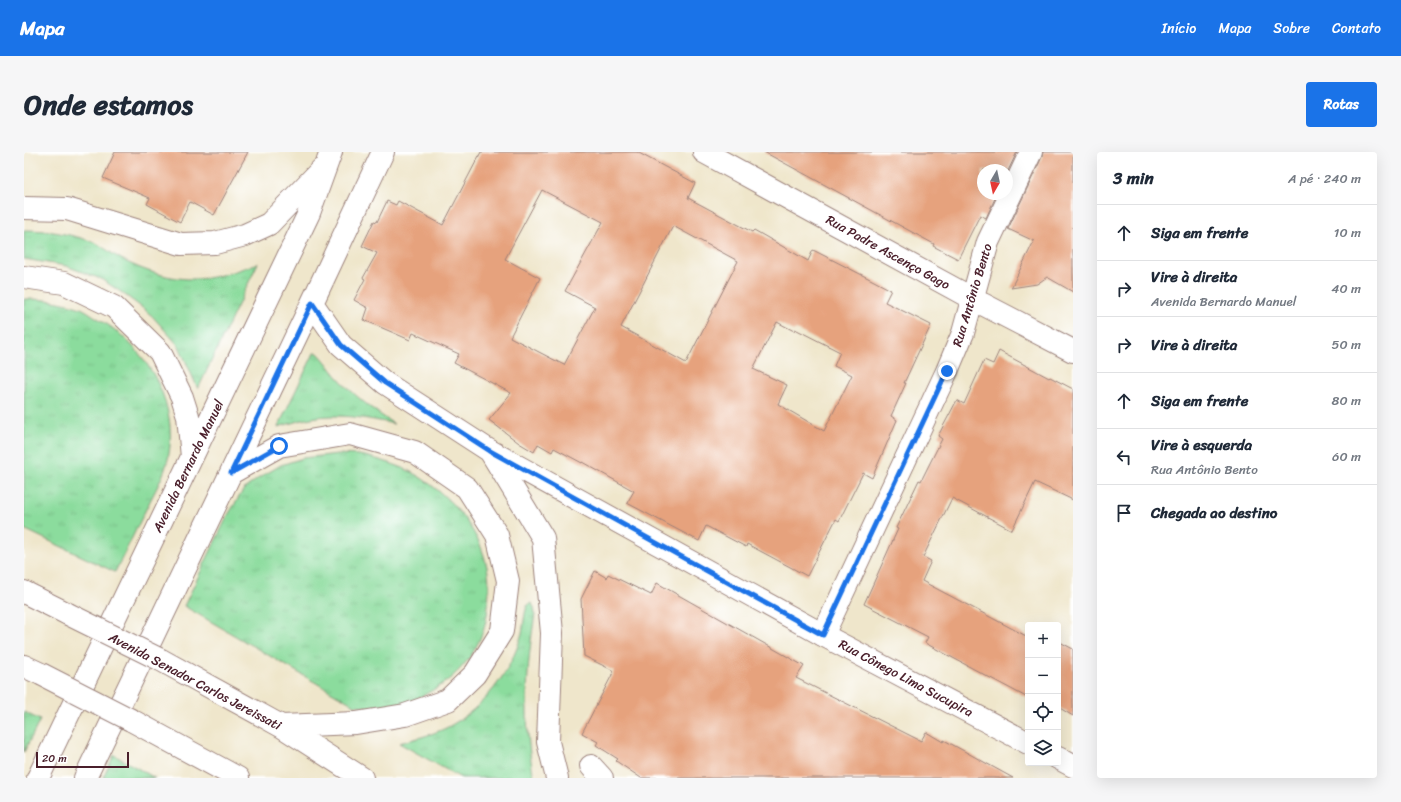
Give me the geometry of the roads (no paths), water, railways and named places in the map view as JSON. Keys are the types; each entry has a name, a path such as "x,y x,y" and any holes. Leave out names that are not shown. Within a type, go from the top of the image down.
{"main road":[{"path":"87,772 383,152"},
{"name":"Rua Padre Ascenço Gago","path":"704,152 973,299 1073,351"},
{"name":"Rua Antônio Bento","path":"823,635 947,371 963,333 988,242 1031,152"},
{"path":"24,208 67,209 181,244 215,243 245,236 269,224 329,158"},
{"name":"Avenida Bernardo Manuel","path":"38,778 309,213 329,158"},
{"path":"24,277 64,283 114,308 160,352 182,397 188,416 192,457"},
{"name":"Rua Cônego Lima Sucupira","path":"312,303 341,345 385,383 490,451 823,635 1025,741"},
{"path":"231,473 279,446 350,434 415,452 467,488 497,535 508,581 502,631 475,674 448,700 405,716 356,723 281,726"},
{"path":"490,451 543,538 552,632 548,742 557,778"},
{"name":"Avenida Senador Carlos Jereissati","path":"24,592 162,660 281,726 362,778"},
{"path":"32,670 131,720 236,777"},
{"path":"1061,760 1073,766"}]}
